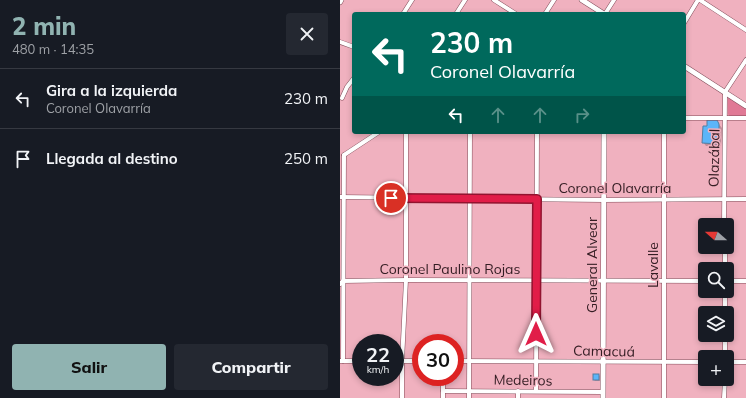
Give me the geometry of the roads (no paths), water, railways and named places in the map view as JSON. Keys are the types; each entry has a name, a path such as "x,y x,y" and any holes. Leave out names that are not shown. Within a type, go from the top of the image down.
{"street":[{"path":"404,12 412,0"},
{"path":"457,12 465,0"},
{"path":"494,0 510,12"},
{"path":"546,12 554,0"},
{"path":"582,0 601,12"},
{"path":"605,12 614,0"},
{"path":"686,20 699,0 746,30"},
{"path":"340,42 352,45"},
{"path":"725,92 746,60"},
{"path":"686,67 746,106"},
{"path":"342,98 352,81"},
{"name":"Olazábal","path":"724,218 725,92"},
{"path":"686,118 746,118"},
{"path":"342,361 342,154 376,134"},
{"path":"403,334 406,280 406,134"},
{"path":"469,398 470,134"},
{"path":"536,391 537,134"},
{"name":"General Alvear","path":"603,398 604,134"},
{"name":"Lavalle","path":"664,134 664,398"},
{"name":"Coronel Olavarría","path":"342,197 604,200 746,199"},
{"name":"Coronel Paulino Rojas","path":"341,283 406,280 698,281"},
{"path":"734,281 746,281"},
{"name":"Camacuá","path":"464,361 698,362"},
{"path":"734,362 746,362"},
{"path":"402,386 402,398"},
{"path":"443,386 443,398"},
{"path":"724,398 725,386"},
{"name":"Medeiros","path":"443,390 603,392"},
{"path":"518,391 518,398"},
{"path":"561,391 561,398"}]}
